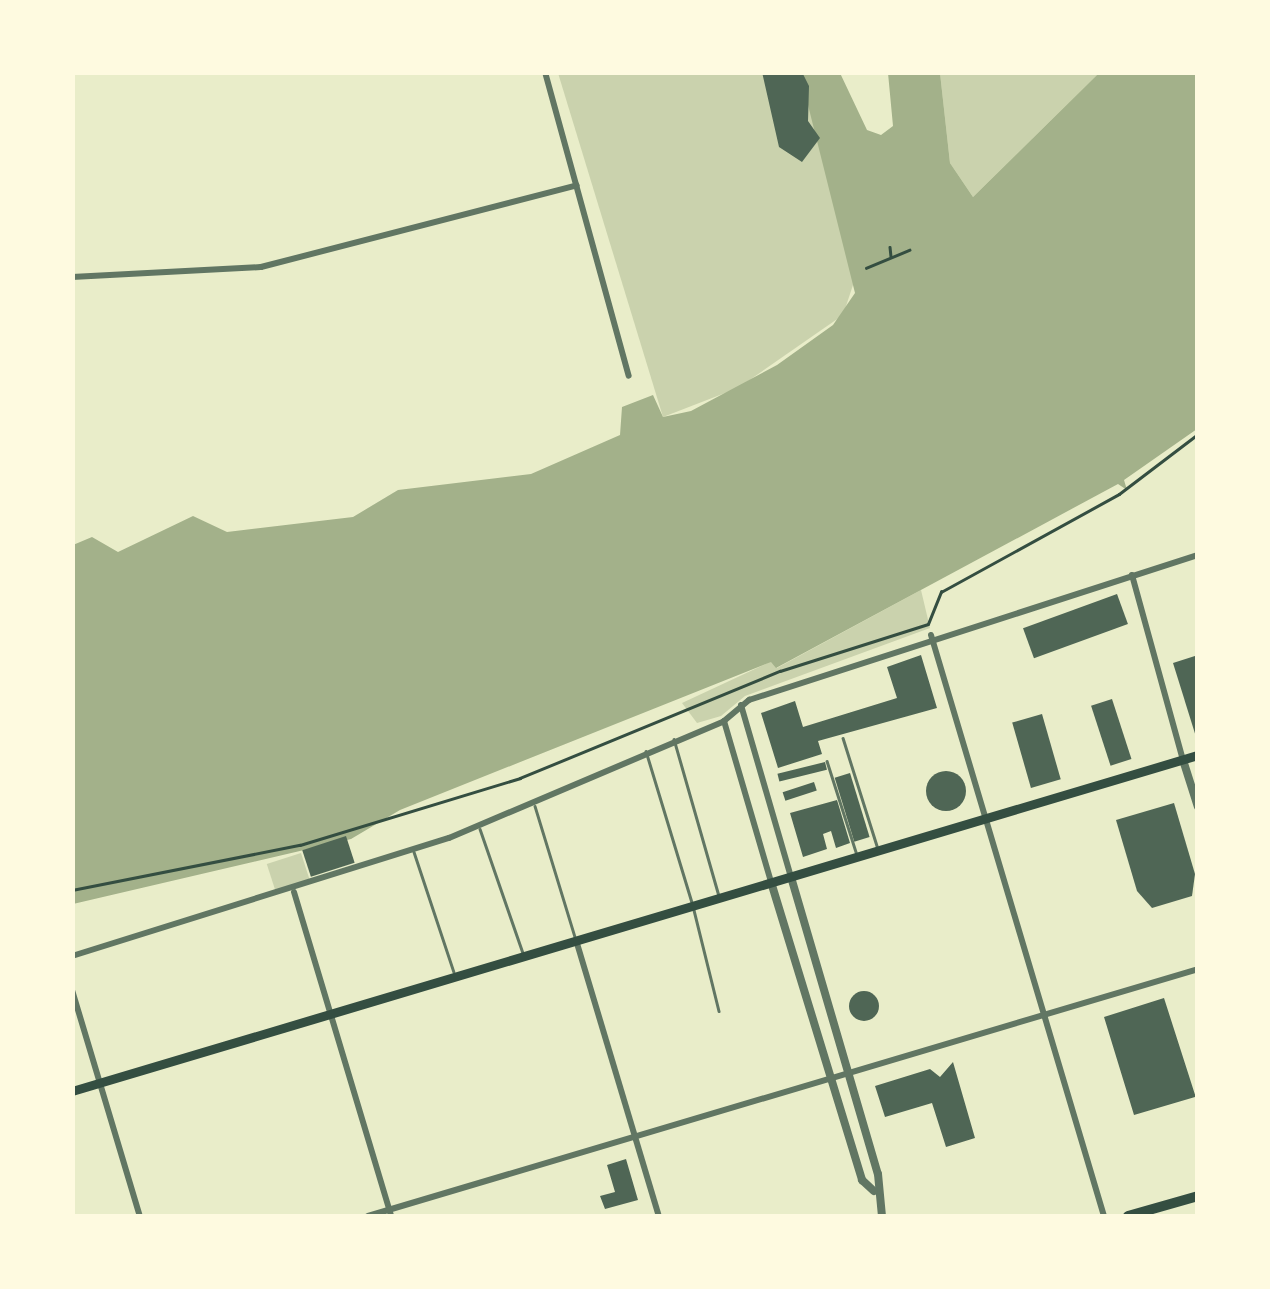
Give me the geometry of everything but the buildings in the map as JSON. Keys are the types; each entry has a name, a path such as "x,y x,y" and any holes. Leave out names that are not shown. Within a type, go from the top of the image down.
{"main road":[{"path":"72,1092 1198,755"},
{"path":"1128,1216 1198,1196"}],"street":[{"path":"546,72 630,376"},
{"path":"72,277 261,267 576,186"},
{"path":"72,956 294,892 479,827 724,720 740,706 932,635 1198,555"},
{"path":"1132,575 1198,807"},
{"path":"932,635 1104,1216"},
{"path":"740,706 878,1174 874,1191"},
{"path":"724,720 862,1180 874,1191 882,1216"},
{"path":"294,892 390,1213"},
{"path":"576,940 659,1216"},
{"path":"368,1216 390,1213 1198,969"},
{"path":"72,990 140,1216"}],"lane":[{"path":"843,738 879,850"},
{"path":"674,739 720,897"},
{"path":"646,751 719,1011"},
{"path":"828,761 858,857"},
{"path":"535,804 576,940"},
{"path":"479,827 524,956"},
{"path":"414,850 455,976"}],"path":[{"path":"891,248 886,253 892,258"},
{"path":"866,268 910,250"},
{"path":"72,890 300,845 520,778 780,671 928,624 941,592 1119,494 1198,434"}],"shaded area":[{"path":"558,73 800,73 855,279 843,315 738,388 663,417"},
{"path":"800,73 840,73 867,130 881,135 893,126 888,73 940,73 950,163 973,197 1099,73 1197,73 1197,429 1124,480 1127,490 1118,484 776,668 771,662 400,810 351,839 73,904 73,545 92,537 118,552 193,516 227,532 353,517 398,490 531,474 620,435 622,407 653,395 663,417 691,411 777,365 833,325 855,293"},
{"path":"940,73 1099,73 973,197 950,163"},
{"path":"921,590 930,628 745,696 721,716 697,723 682,703 772,661 777,668"},
{"path":"301,853 310,880 275,891 267,864"}]}
